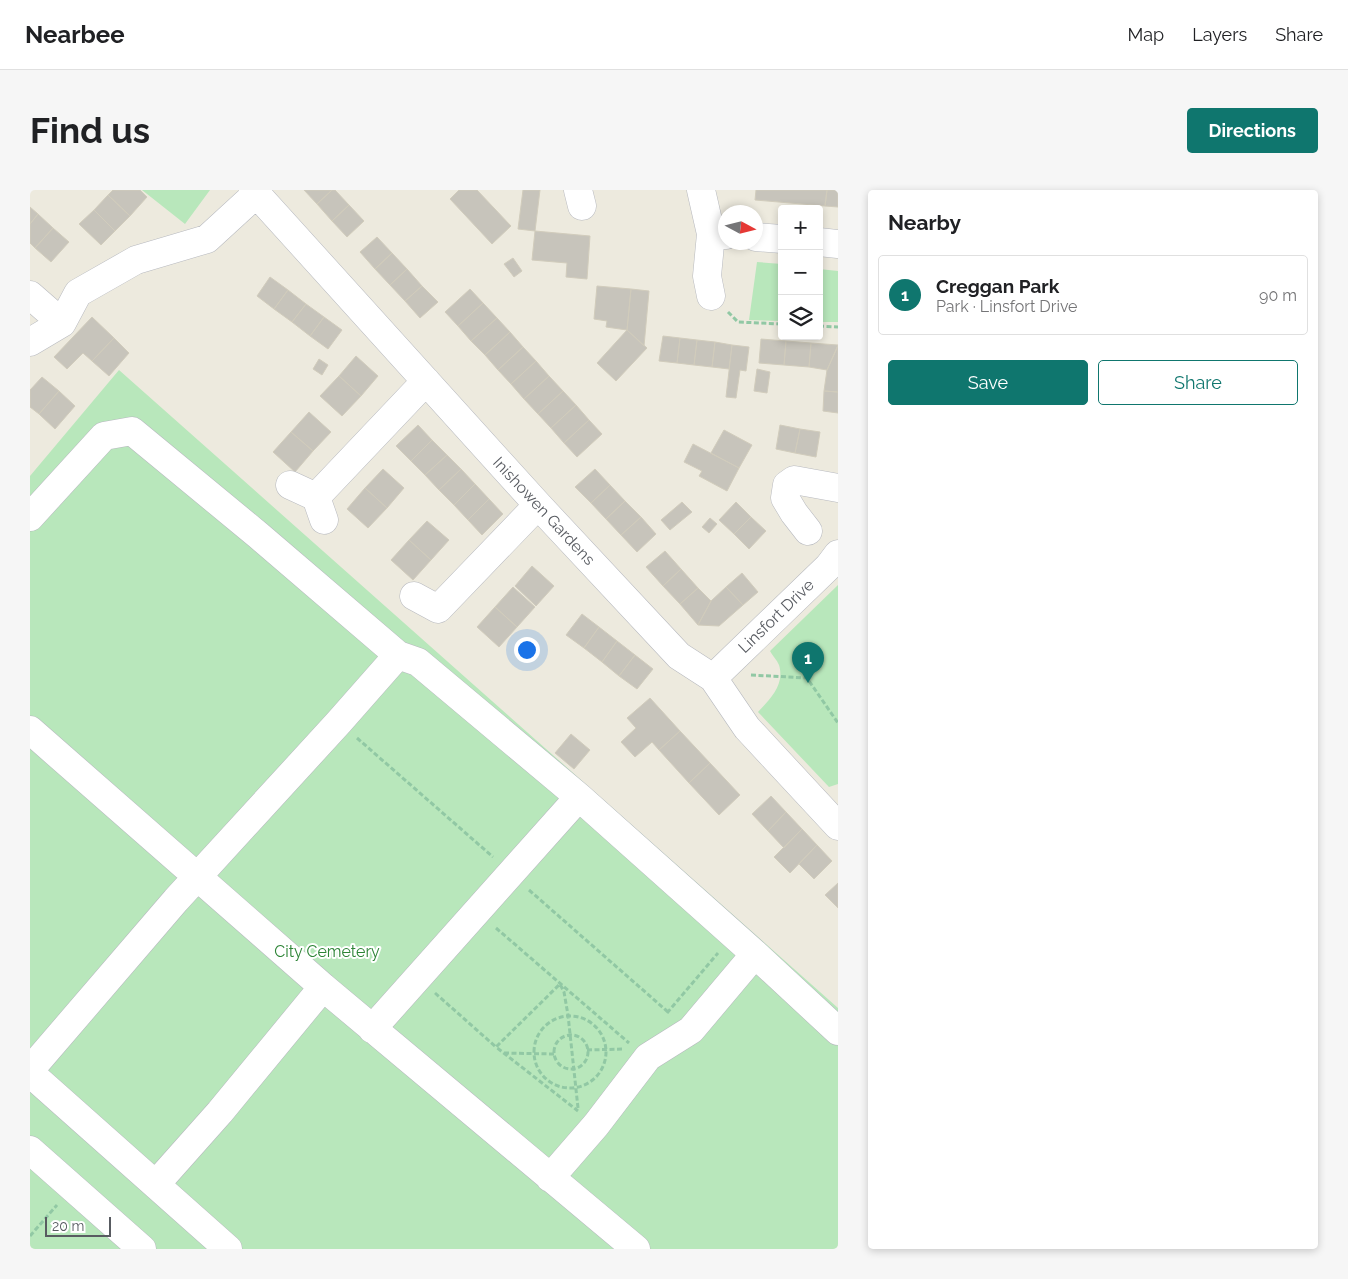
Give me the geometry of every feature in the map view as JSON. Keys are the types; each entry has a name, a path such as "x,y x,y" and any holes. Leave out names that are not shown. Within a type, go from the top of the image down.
{"street":[{"path":"700,190 718,235 707,276 711,296"},
{"path":"30,342 62,323 78,293 136,260 207,239 255,192"},
{"name":"Inishowen Gardens","path":"255,192 538,505 679,656 713,678 747,728 838,826"},
{"path":"763,238 778,240"},
{"path":"823,242 838,244"},
{"path":"30,294 62,323"},
{"path":"290,485 320,509 426,381"},
{"path":"30,517 104,436 132,431 258,535 398,655 418,662 579,797 838,1031"},
{"path":"808,531 794,513 786,498 787,485 794,480 838,488"},
{"path":"414,596 445,617 538,505"},
{"name":"Linsfort Drive","path":"713,678 829,566 838,554"},
{"path":"228,1249 30,1071 197,877 340,722 398,655"},
{"path":"30,730 323,988 636,1249"},
{"path":"372,1029 579,797"},
{"path":"550,1178 587,1118 642,1053 691,1030 755,954"},
{"path":"156,1184 220,1112 323,988"},
{"path":"30,1150 142,1249"}],"path":[{"path":"711,296 738,322 778,324"},
{"path":"823,326 838,327"},
{"path":"713,678 747,675 807,678 838,724"},
{"path":"476,911 642,1053"},
{"path":"662,1019 720,951"},
{"path":"418,977 496,1047 587,1118"},
{"path":"560,984 564,992 568,1015 575,1087 587,1118"},
{"path":"496,1047 560,984"},
{"path":"568,1015 579,1016 594,1025 604,1038 606,1049 605,1060 595,1078 585,1084 566,1088 548,1080 536,1065 534,1053 542,1028 558,1017 568,1015"},
{"path":"570,1035 575,1035 583,1041 587,1050 586,1060 573,1068 562,1067 555,1059 554,1054 554,1048 560,1039 570,1035"},
{"path":"587,1050 606,1049 642,1053"},
{"path":"504,1053 554,1054"},
{"path":"30,1236 72,1188"}],"green space":[{"path":"142,190 210,190 185,224"},
{"path":"757,262 778,264 778,321 749,320"},
{"path":"823,269 838,271 838,322 823,322"},
{"name":"City Cemetery","path":"119,370 838,1008 838,1249 30,1249 30,476"},
{"path":"838,585 838,784 829,787 758,712 775,691 780,679 779,665 770,651"}],"building":[{"path":"113,190 140,190 147,197 130,216 108,195"},
{"path":"304,190 332,190 317,204"},
{"path":"332,190 335,190 349,205 332,221 317,204"},
{"path":"459,190 477,190 511,226 492,244 450,199"},
{"path":"523,190 540,190 535,231 518,229"},
{"path":"756,190 827,190 825,206 755,200"},
{"path":"827,190 838,190 838,207 825,206"},
{"path":"108,195 130,216 115,231 94,210"},
{"path":"349,205 364,221 347,237 332,221"},
{"path":"30,207 38,214 30,224"},
{"path":"94,210 115,231 101,245 79,224"},
{"path":"38,214 53,228 35,248 30,243 30,224"},
{"path":"53,228 69,242 51,262 35,248"},
{"path":"535,231 590,236 587,279 566,277 567,263 532,260"},
{"path":"377,237 392,253 375,269 360,252"},
{"path":"392,253 407,269 390,285 375,269"},
{"path":"513,258 522,271 514,277 504,264"},
{"path":"407,269 422,286 405,301 390,285"},
{"path":"270,277 288,290 274,309 257,296"},
{"path":"422,286 438,302 420,318 405,301"},
{"path":"597,286 631,289 627,330 606,327 607,321 594,319"},
{"path":"470,289 483,303 458,326 445,312"},
{"path":"631,289 649,291 644,346 627,330"},
{"path":"288,290 306,304 292,322 274,309"},
{"path":"483,303 497,318 471,341 458,326"},
{"path":"306,304 324,317 310,336 292,322"},
{"path":"92,317 114,338 92,361 83,353 67,369 54,357"},
{"path":"324,317 342,330 328,349 310,336"},
{"path":"497,318 510,332 485,355 471,341"},
{"path":"627,330 647,348 616,381 597,363"},
{"path":"510,332 523,347 498,370 485,355"},
{"path":"663,336 680,338 677,363 659,361"},
{"path":"114,338 129,353 109,376 92,361"},
{"path":"680,338 697,340 694,365 677,363"},
{"path":"761,339 786,341 784,365 759,363"},
{"path":"697,340 715,342 712,367 694,365"},
{"path":"786,341 811,343 809,367 784,365"},
{"path":"715,342 732,345 729,369 712,367"},
{"path":"811,343 838,345 827,370 809,367"},
{"path":"732,345 749,347 746,371 740,370 736,398 726,397"},
{"path":"838,346 838,392 824,391 827,370"},
{"path":"523,347 536,361 511,384 498,370"},
{"path":"356,356 378,376 361,396 339,376"},
{"path":"319,359 328,365 322,375 313,369"},
{"path":"536,361 549,376 524,399 511,384"},
{"path":"757,369 770,372 767,393 754,391"},
{"path":"339,376 361,396 342,416 320,396"},
{"path":"549,376 563,391 538,414 524,399"},
{"path":"42,377 59,391 39,414 30,407 30,390"},
{"path":"59,391 75,406 55,429 39,414"},
{"path":"563,391 576,405 551,428 538,414"},
{"path":"824,391 838,392 838,413 823,411"},
{"path":"576,405 589,420 564,443 551,428"},
{"path":"309,412 331,432 313,451 291,432"},
{"path":"589,420 602,434 577,457 564,443"},
{"path":"418,425 432,440 411,461 396,446"},
{"path":"780,425 800,429 795,453 776,449"},
{"path":"800,429 820,432 816,457 795,453"},
{"path":"724,430 752,445 739,468 711,453"},
{"path":"291,432 313,451 295,472 273,452"},
{"path":"432,440 447,455 425,475 411,461"},
{"path":"693,444 739,468 727,491 699,476 702,471 684,462"},
{"path":"447,455 461,469 439,490 425,475"},
{"path":"383,469 404,488 387,508 365,488"},
{"path":"461,469 475,484 454,505 439,490"},
{"path":"595,469 610,485 591,503 575,487"},
{"path":"475,484 489,499 468,520 454,505"},
{"path":"610,485 625,501 606,519 591,503"},
{"path":"365,488 387,508 368,528 347,509"},
{"path":"489,499 503,514 482,535 468,520"},
{"path":"625,501 641,517 621,535 606,519"},
{"path":"682,502 692,512 670,530 661,520"},
{"path":"736,502 751,517 734,534 719,520"},
{"path":"641,517 656,534 637,552 621,535"},
{"path":"751,517 766,531 749,549 734,534"},
{"path":"710,518 717,524 709,533 702,527"},
{"path":"427,521 449,540 431,560 409,540"},
{"path":"409,540 431,560 413,580 391,560"},
{"path":"665,551 681,569 663,586 646,567"},
{"path":"532,566 554,586 536,606 515,586"},
{"path":"681,569 698,588 680,604 663,586"},
{"path":"742,573 758,592 743,605 726,587"},
{"path":"513,587 535,607 517,627 495,607"},
{"path":"726,587 743,605 719,626 698,625 711,601"},
{"path":"698,588 711,601 698,625 680,604"},
{"path":"495,607 517,627 499,647 477,627"},
{"path":"582,614 599,627 584,648 566,635"},
{"path":"599,627 617,641 602,662 584,648"},
{"path":"617,641 635,655 619,676 602,662"},
{"path":"635,655 653,669 637,689 619,676"},
{"path":"650,698 680,731 659,750 652,742 635,757 621,742 636,728 627,718"},
{"path":"680,731 710,763 689,783 659,750"},
{"path":"571,734 590,750 574,769 555,753"},
{"path":"710,763 740,795 719,815 689,783"},
{"path":"771,796 786,812 768,831 752,814"},
{"path":"786,812 802,829 784,848 768,831"},
{"path":"802,829 817,845 790,873 774,857"},
{"path":"817,845 832,861 814,879 799,864"},
{"path":"838,883 838,908 825,895"}],"place":[{"name":"Creggan Park","path":"808,683"}]}
